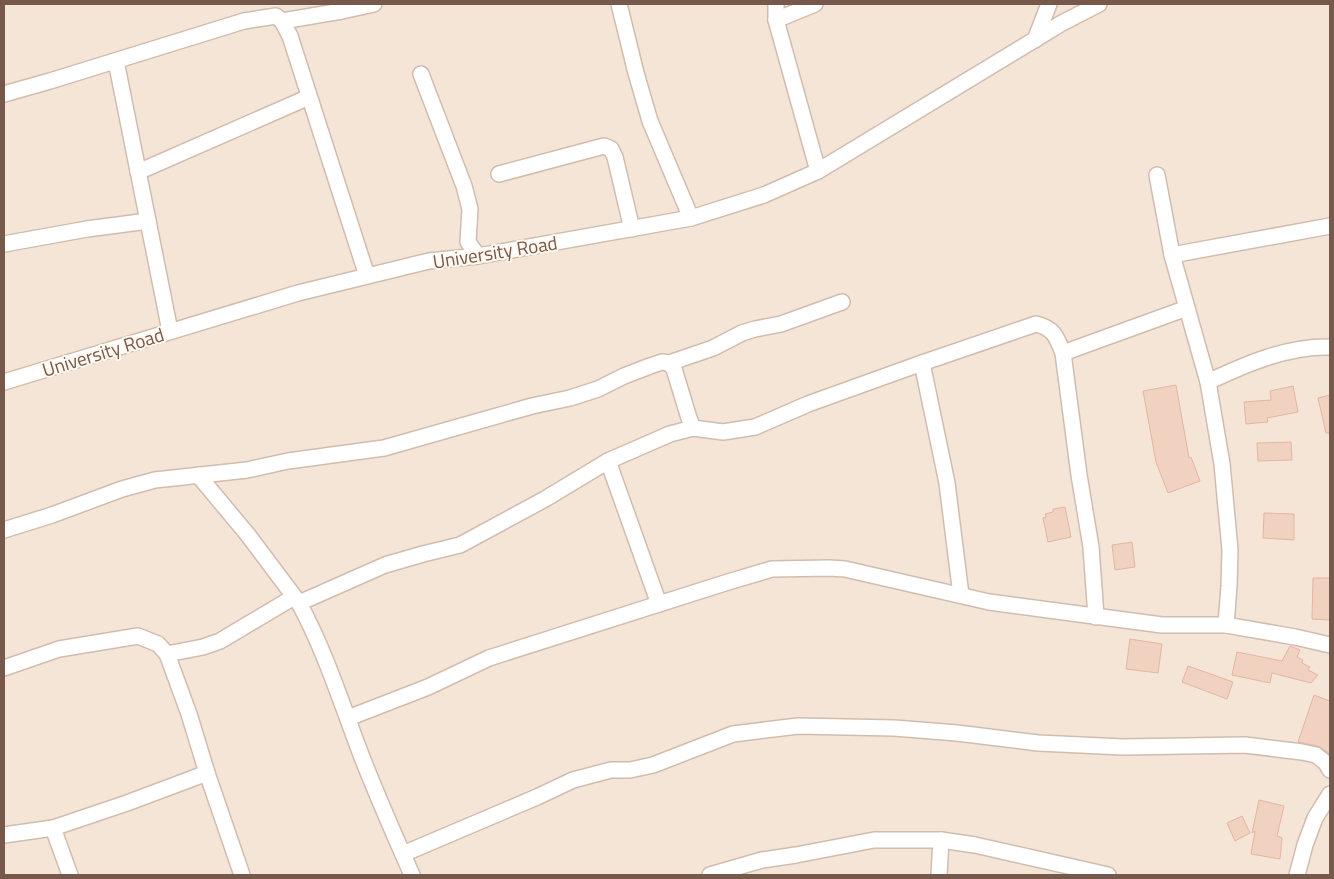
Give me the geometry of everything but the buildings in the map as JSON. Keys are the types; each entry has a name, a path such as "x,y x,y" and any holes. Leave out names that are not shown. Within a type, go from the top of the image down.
{"street":[{"path":"282,21 374,4"},
{"path":"619,4 650,122 691,218"},
{"path":"776,4 776,20 818,171"},
{"path":"776,20 815,4"},
{"path":"1035,40 1049,4"},
{"name":"University Road","path":"4,382 298,292 429,261 478,256 691,218 764,195 818,171 1062,23 1099,4"},
{"path":"4,94 244,21 276,16 282,21 290,36 367,276"},
{"path":"116,61 170,331"},
{"path":"421,74 464,186 470,209 468,242 478,256"},
{"path":"138,172 309,97"},
{"path":"498,174 604,146 611,149 615,157 632,229"},
{"path":"1157,175 1172,255 1208,382 1222,464 1230,550 1226,626"},
{"path":"4,244 87,229 148,222"},
{"path":"1172,255 1330,226"},
{"path":"4,530 52,515 122,489 155,480 246,470 288,461 384,448 532,406 570,398 598,389 650,366 662,362 669,363 713,348 748,331 781,324 842,302"},
{"path":"1064,353 1187,308"},
{"path":"166,654 203,647 220,641 297,600 331,590 385,565 460,545 531,507 608,461 670,434 693,428 723,432 755,427 808,404 1036,324 1052,331 1064,353 1078,475 1091,547 1096,616"},
{"path":"1208,382 1236,369 1288,351 1330,347"},
{"path":"669,363 674,369 693,428"},
{"path":"922,363 947,483 961,595"},
{"path":"608,461 659,604"},
{"path":"198,475 248,535 297,600 317,639 375,790 412,875"},
{"path":"348,718 428,686 489,658 772,569 782,568 845,569 989,602 1162,625 1226,626 1295,637 1330,645"},
{"path":"4,668 59,649 138,636 158,644 166,654 189,714 242,875"},
{"path":"403,854 573,780 611,770 630,770 653,765 733,734 798,726 894,728 958,733 1038,743 1114,746 1245,745 1316,755 1326,763 1330,770"},
{"path":"4,835 53,828 207,773"},
{"path":"1297,875 1315,818 1330,794"},
{"path":"53,828 70,875"},
{"path":"710,875 762,860 874,840 941,840 975,845 1108,875"},
{"path":"939,875 941,840"}],"shaded area":[{"path":"4,4 1330,4 1330,875 4,875"}]}
